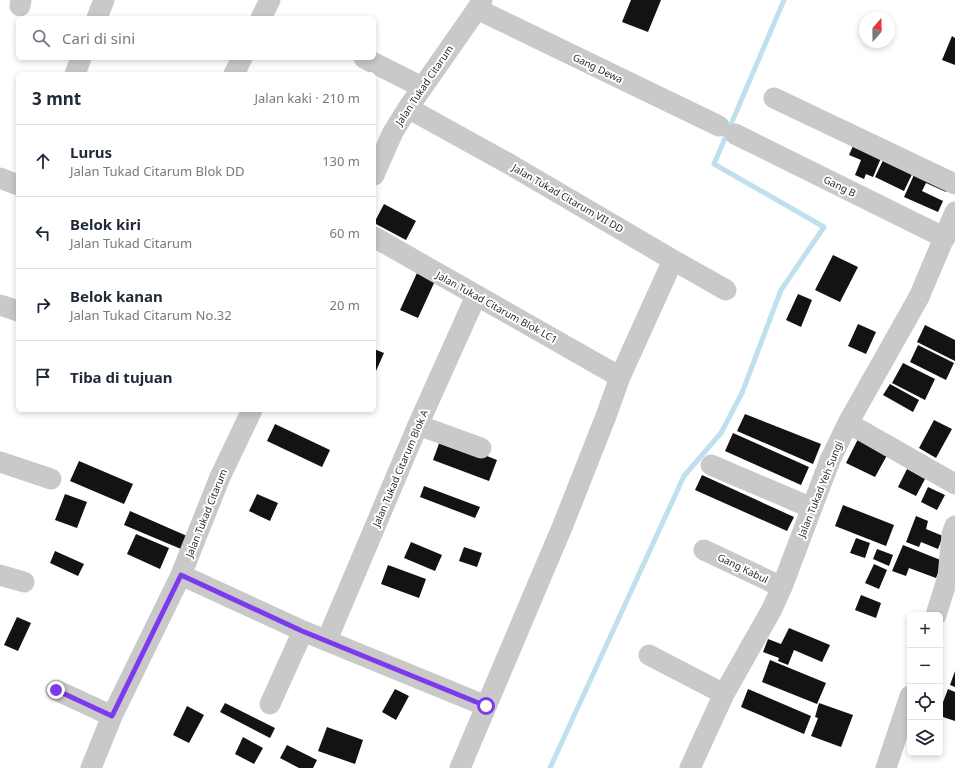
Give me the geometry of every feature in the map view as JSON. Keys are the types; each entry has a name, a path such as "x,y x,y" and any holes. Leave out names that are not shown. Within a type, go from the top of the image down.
{"street":[{"path":"98,16 104,0"},
{"path":"262,16 270,0"},
{"name":"Jalan Tukad Citarum","path":"376,163 408,108 479,5"},
{"name":"Gang Dewa","path":"479,5 727,130"},
{"path":"76,72 81,60"},
{"path":"235,72 241,60"},
{"path":"368,60 422,87"},
{"path":"774,98 951,182"},
{"name":"Jalan Tukad Citarum VII DD","path":"408,108 511,165 726,290"},
{"name":"Gang B","path":"727,130 945,238"},
{"path":"0,178 16,184"},
{"name":"Jalan Tukad Yeh Sungi","path":"690,768 724,694 772,610 830,460 848,423 919,297 955,212"},
{"name":"Jalan Tukad Citarum Blok LC1","path":"376,239 620,376"},
{"path":"460,768 563,525 606,416 620,376 673,260"},
{"name":"Jalan Tukad Citarum Blok A","path":"327,640 418,425 476,296"},
{"path":"0,305 16,310"},
{"name":"Jalan Tukad Citarum","path":"91,768 112,716 181,575 220,477 251,412"},
{"path":"848,423 955,484"},
{"path":"418,425 481,448"},
{"path":"0,462 51,479"},
{"path":"711,465 812,508"},
{"path":"937,612 952,566 952,534 955,526"},
{"name":"Gang Kabul","path":"704,550 782,587"},
{"path":"0,575 24,582"},
{"path":"181,575 302,631 486,706"},
{"path":"270,704 302,631"},
{"path":"649,656 724,694"},
{"path":"56,690 112,716"},
{"path":"886,768 907,705"}],"building":[{"path":"631,0 661,0 648,32 622,22"},
{"path":"952,36 955,38 955,65 942,60"},
{"path":"856,139 884,151 873,177 866,174 864,179 855,175 861,160 849,155"},
{"path":"886,154 915,168 904,191 875,177"},
{"path":"917,168 950,183 946,192 926,183 922,191 943,201 938,212 904,197"},
{"path":"384,204 416,221 406,240 376,224 376,219"},
{"path":"833,255 858,267 840,302 815,290"},
{"path":"417,273 435,281 418,318 400,310"},
{"path":"798,294 812,300 801,327 786,320"},
{"path":"858,324 876,332 866,354 848,346"},
{"path":"925,325 955,340 955,361 917,342"},
{"path":"918,345 954,363 946,380 910,362"},
{"path":"376,350 384,353 376,371"},
{"path":"903,363 935,379 925,400 892,383"},
{"path":"890,384 919,400 913,412 883,395"},
{"path":"745,414 821,444 813,464 737,431"},
{"path":"934,420 952,429 936,458 919,448"},
{"path":"275,424 330,450 322,467 267,441"},
{"path":"733,433 809,467 801,485 725,451"},
{"path":"860,435 890,450 875,477 846,463"},
{"path":"441,438 497,460 489,481 433,460"},
{"path":"79,461 133,484 124,504 70,481"},
{"path":"907,469 925,479 916,496 898,487"},
{"path":"702,475 794,517 787,531 695,490"},
{"path":"424,486 480,507 475,518 420,497"},
{"path":"928,487 945,495 937,510 921,502"},
{"path":"65,494 87,502 77,528 55,520"},
{"path":"257,494 278,503 270,521 249,511"},
{"path":"843,505 894,525 886,546 835,526"},
{"path":"130,511 187,536 181,549 124,525"},
{"path":"916,516 928,521 926,529 943,536 938,549 921,542 919,547 906,542"},
{"path":"136,534 169,548 160,569 127,554"},
{"path":"856,538 870,543 865,558 850,553"},
{"path":"411,542 442,555 435,571 404,558"},
{"path":"903,545 943,561 936,578 909,568 906,576 892,571"},
{"path":"464,547 482,553 477,567 459,561"},
{"path":"877,549 893,555 889,566 873,559"},
{"path":"55,551 84,564 78,576 50,563"},
{"path":"874,564 887,570 879,589 865,583"},
{"path":"388,565 426,579 419,598 381,584"},
{"path":"861,595 881,603 876,618 855,610"},
{"path":"17,617 31,623 18,651 4,645"},
{"path":"789,628 830,645 822,662 794,650 788,665 778,661 779,658 763,652 768,639 781,644"},
{"path":"770,660 826,683 817,704 762,682"},
{"path":"955,671 955,687 950,685"},
{"path":"395,689 409,696 396,720 382,712"},
{"path":"748,689 811,716 804,734 741,707"},
{"path":"948,689 955,692 955,721 943,717 943,702"},
{"path":"225,703 275,728 270,738 220,712"},
{"path":"819,703 853,715 841,747 811,736 818,718 815,717"},
{"path":"187,706 204,715 189,743 173,735"},
{"path":"327,727 363,740 355,764 318,751"},
{"path":"243,737 263,748 254,764 235,754"},
{"path":"287,745 317,760 313,768 299,768 280,758"}],"waterway":[{"path":"550,768 684,476 721,433 742,393 781,290 824,227 714,164 784,0"}],"route":[{"path":"56,690 112,716 181,575 302,631 486,706"}]}
